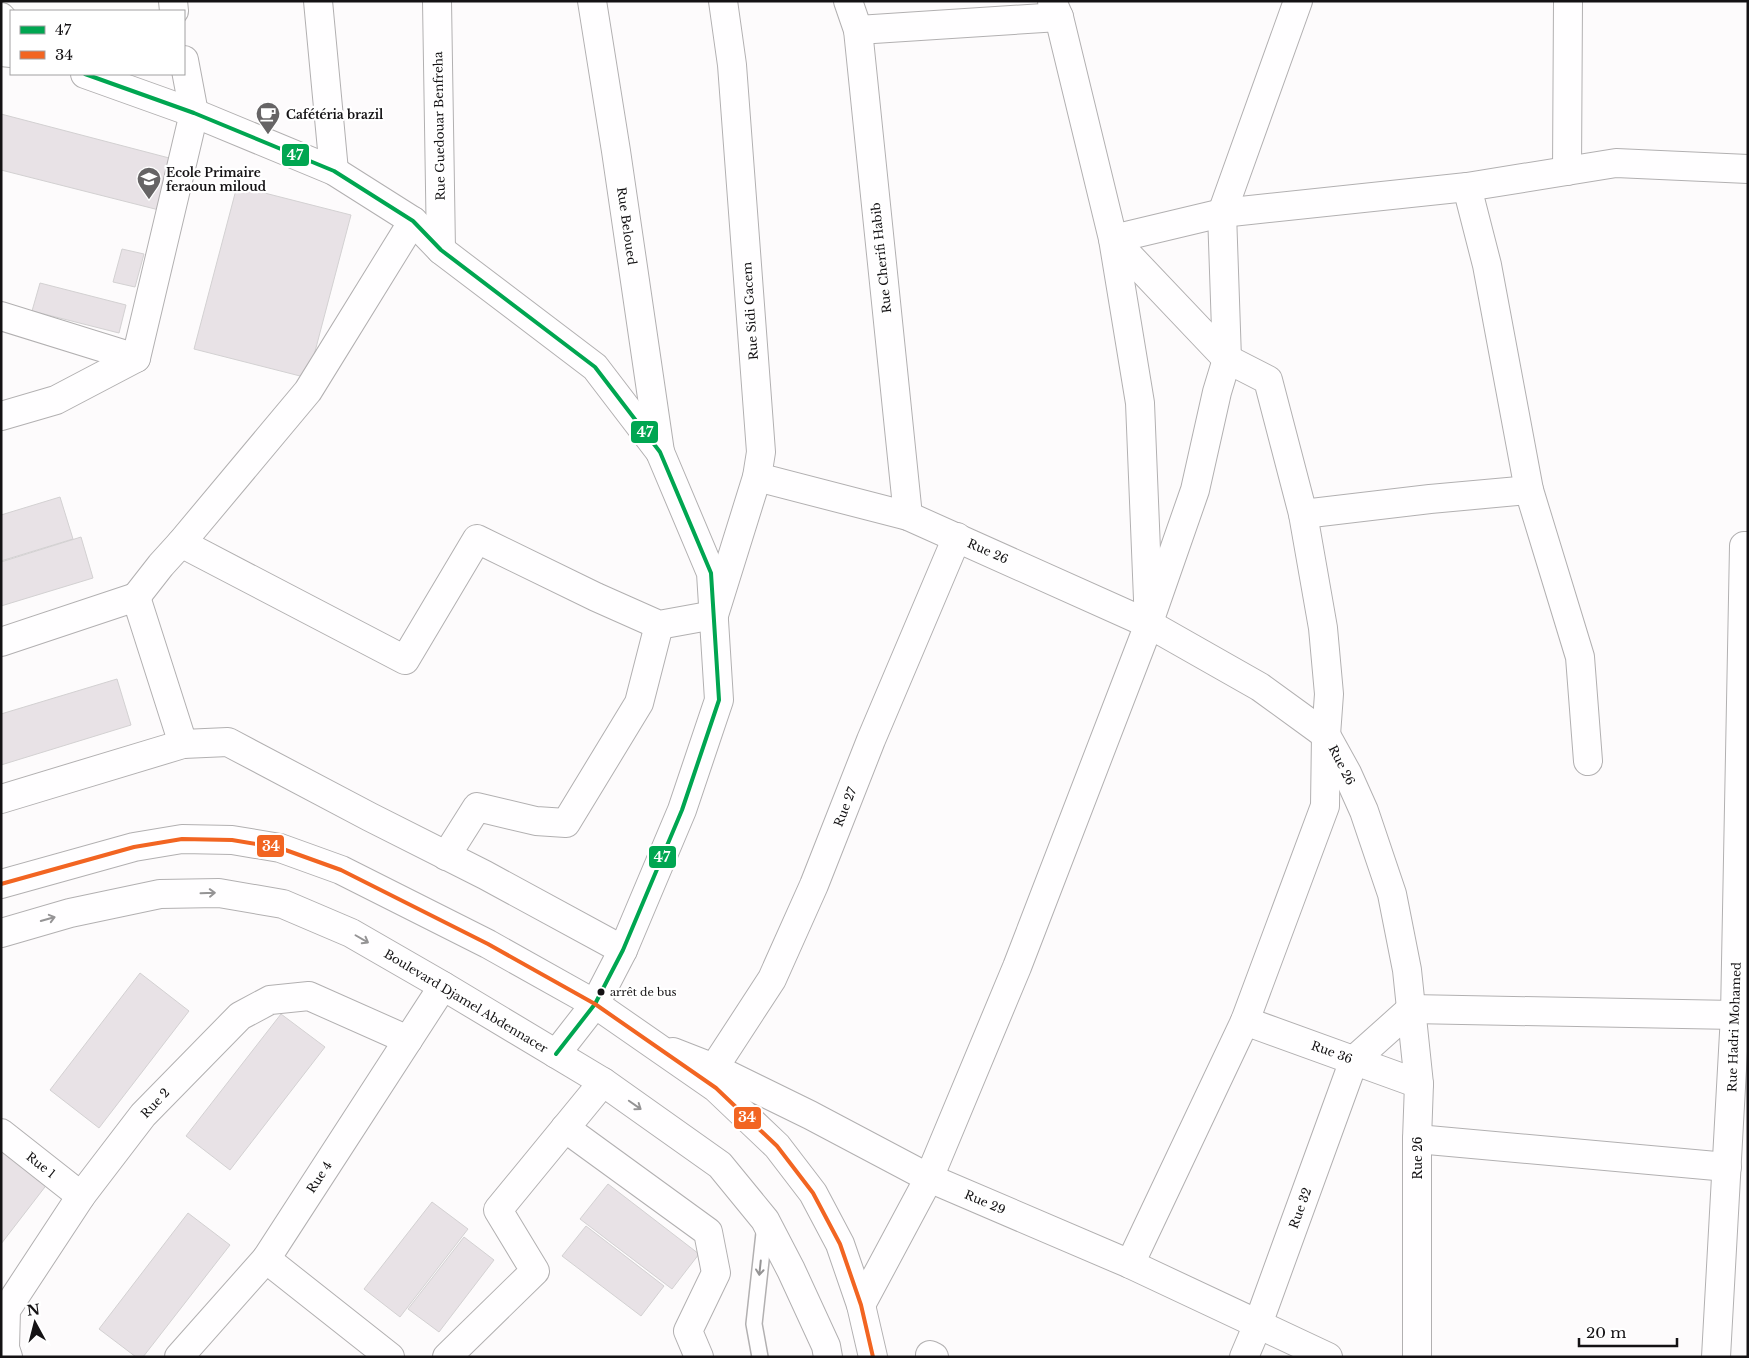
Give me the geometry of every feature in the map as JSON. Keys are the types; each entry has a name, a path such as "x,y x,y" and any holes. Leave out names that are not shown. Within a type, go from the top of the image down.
{"street":[{"path":"318,1 334,171"},
{"name":"Rue Guedouar Benfreha","path":"437,1 442,250"},
{"name":"Rue Beloued","path":"592,1 660,452"},
{"name":"Rue Sidi Gacem","path":"714,615 757,477 761,452 732,65 723,1"},
{"name":"Rue Cherifi Habib","path":"848,1 858,30 908,516"},
{"path":"861,1305 929,1178 1017,967 1149,624 1195,490 1226,359 1222,213 1298,1"},
{"path":"1567,171 1568,1"},
{"path":"858,30 1055,9 1114,238 1140,404 1149,624"},
{"path":"1,17 10,27"},
{"path":"1,416 56,400 136,358 194,113 185,65"},
{"path":"87,75 194,113 334,171 413,221 442,250 595,367 660,452 711,573 719,700 682,810 623,950 595,1004 556,1054"},
{"path":"1114,238 1222,213 1467,188 1616,163 1748,169"},
{"path":"1467,188 1487,265 1529,490 1580,657 1588,761"},
{"path":"1,642 136,597 308,391 413,221"},
{"path":"1114,238 1226,359 1268,380 1303,514 1323,628 1329,694 1326,735 1325,806 1245,1021 1130,1264"},
{"path":"1,316 136,358"},
{"name":"Rue 26","path":"757,477 908,516 1149,624 1260,687 1326,735 1347,773 1364,811 1392,894 1407,970 1419,1084 1417,1139 1417,1357"},
{"path":"1303,514 1430,499 1529,490"},
{"name":"Rue 27","path":"714,1068 772,979 814,885 871,740 957,537"},
{"path":"181,542 405,660 477,539 596,597 659,625 714,615"},
{"name":"Rue Hadri Mohamed","path":"1716,1357 1735,1015 1746,546"},
{"path":"136,597 183,744"},
{"path":"446,856 477,807 536,821 566,823 639,703 659,625"},
{"path":"1,799 183,744 228,742 486,875 623,950"},
{"path":"1,884 134,847 182,839 232,840 280,848 341,870 488,944 595,1004 716,1088 777,1146 813,1193 840,1244 861,1305 874,1357"},
{"name":"Boulevard Djamel Abdennacer","path":"1,933 70,913 160,894 219,893 283,904 351,933 603,1082 720,1165 765,1220 791,1270 826,1346 828,1357"},
{"name":"Rue 4","path":"179,1357 266,1259 442,986"},
{"name":"Rue 2","path":"8,1357 5,1348 6,1310 81,1196 143,1115 240,1016 270,1000 309,996 408,1040"},
{"path":"1354,1060 1411,1009 1735,1015"},
{"name":"Rue 36","path":"1245,1021 1419,1084"},
{"name":"Rue 29","path":"646,1041 714,1068 810,1115 929,1178 1130,1264 1328,1357"},
{"name":"Rue 32","path":"1244,1357 1258,1324 1354,1060"},
{"path":"447,1357 536,1271 498,1210 603,1082"},
{"path":"565,1128 708,1232 716,1273 688,1331 699,1357"},
{"name":"Rue 1","path":"1,1133 81,1196"},
{"path":"1417,1139 1727,1166"},
{"path":"266,1259 390,1357"}],"lane":[{"path":"760,1357 754,1324 765,1220"}],"building":[{"path":"1,114 173,159 159,210 1,170"},
{"path":"237,186 351,215 308,378 194,349"},
{"path":"122,249 144,254 135,287 113,282"},
{"path":"40,283 126,305 119,333 32,311"},
{"path":"60,497 73,539 1,561 1,515"},
{"path":"81,537 93,578 1,606 1,562"},
{"path":"117,679 131,725 1,765 1,714"},
{"path":"140,973 189,1011 99,1128 50,1090"},
{"path":"281,1014 325,1047 230,1170 186,1136"},
{"path":"1,1147 48,1183 1,1244"},
{"path":"608,1184 699,1254 672,1289 580,1219"},
{"path":"432,1202 468,1229 400,1317 364,1289"},
{"path":"188,1213 230,1245 143,1357 136,1357 99,1329"},
{"path":"586,1226 664,1286 641,1316 562,1256"},
{"path":"464,1237 494,1260 439,1332 408,1309"}],"transit line":[{"name":"47","path":"88,75 194,113 334,171 413,221 441,250 595,367 660,452 711,573 719,700 682,810 623,950 595,1004 556,1054"},
{"name":"34","path":"1,884 134,847 182,839 232,840 280,848 341,870 488,944 595,1004 716,1088 777,1146 813,1193 840,1244 861,1305 873,1357"}],"place":[{"name":"Cafétéria brazil","path":"268,135"},
{"name":"Ecole Primaire feraoun miloud","path":"149,200"},
{"name":"arrêt de bus","path":"601,992"}]}
